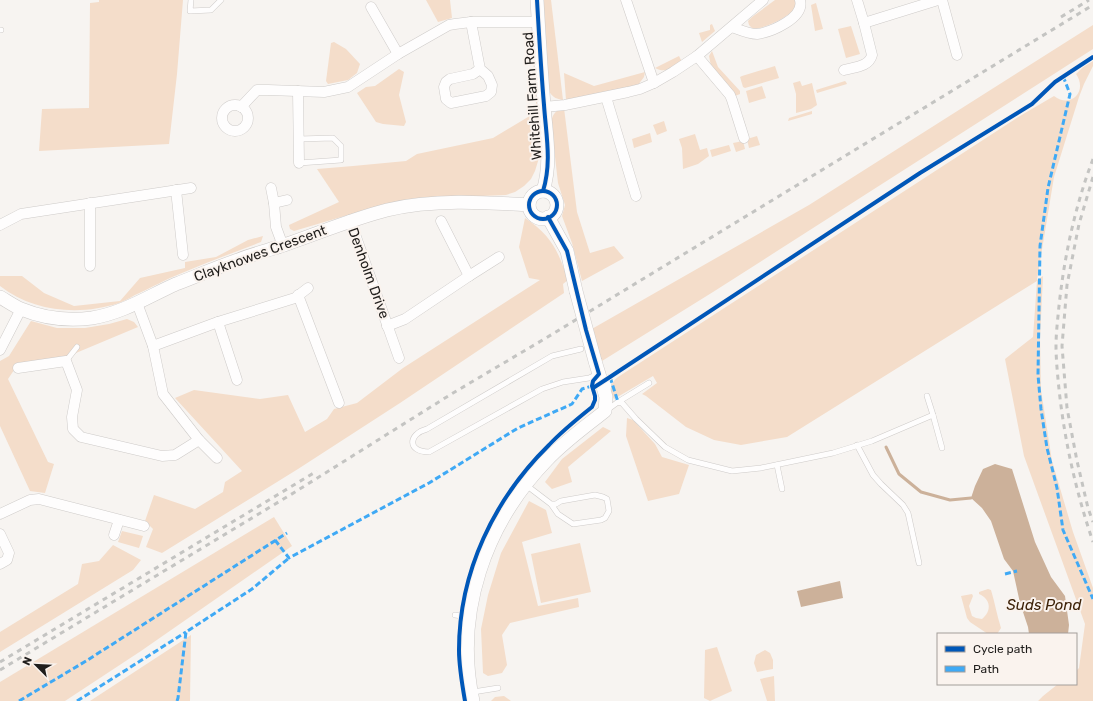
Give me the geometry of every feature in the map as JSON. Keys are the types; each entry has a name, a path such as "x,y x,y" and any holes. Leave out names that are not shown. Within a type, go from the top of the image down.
{"street":[{"name":"Whitehill Farm Road","path":"537,0 548,156 548,170 543,191"},
{"path":"626,0 654,83"},
{"path":"544,107 565,105 606,97 640,89 654,83 697,56 763,0"},
{"path":"732,27 751,34 776,27 791,20 798,14 801,8 800,0"},
{"path":"844,70 868,62 872,55 857,0"},
{"path":"864,23 938,0"},
{"path":"942,0 957,55"},
{"path":"370,7 398,54"},
{"path":"471,22 480,69 488,76 492,85 491,92 486,96 450,103 446,99 444,87 446,82 450,79 473,74 480,69"},
{"path":"241,107 257,90 324,92 348,87 398,54 455,24 471,22 539,22"},
{"path":"697,56 730,95 744,138"},
{"path":"298,91 299,162"},
{"path":"606,97 636,196"},
{"path":"0,224 21,214 191,188"},
{"path":"272,188 276,227 283,246"},
{"path":"176,190 184,255"},
{"path":"539,191 548,191 555,197 555,211 548,217 540,218 535,216 530,210 529,205 529,201 533,195 539,191"},
{"path":"274,202 287,200"},
{"path":"80,258 90,262 90,203"},
{"name":"Clayknowes Crescent","path":"0,297 21,309 48,317 70,319 92,318 113,313 175,285 238,260 283,246 350,220 388,210 417,204 452,203 529,205"},
{"path":"472,697 467,655 469,617 478,578 491,543 506,513 525,485 536,472 559,448 583,427 605,411 612,400 576,291 567,251 548,217"},
{"name":"Denholm Drive","path":"350,220 399,358"},
{"path":"441,220 469,276"},
{"name":"Denholm Drive","path":"387,326 405,319 499,257"},
{"path":"153,346 218,322 295,298 308,288"},
{"path":"298,296 339,403"},
{"path":"137,303 153,346 163,394 200,440 217,458"},
{"path":"0,350 21,309"},
{"path":"218,322 237,380"},
{"path":"18,368 66,361 77,390 72,417 73,429 81,437 162,456 175,454 200,440"},
{"path":"0,514 30,500 39,499 144,526"},
{"path":"114,535 119,520"},
{"path":"0,534 9,553 7,560 0,564"}],"lane":[{"path":"191,0 190,11 211,10 221,0"},
{"path":"299,139 333,138 341,146 341,160 299,162"},
{"path":"66,361 78,347"},
{"path":"581,349 552,356 427,428 421,430 414,438 413,444 415,448 422,452 429,452 542,389 563,382 589,378 602,371"},
{"path":"612,400 649,383"},
{"path":"927,396 942,448"},
{"path":"612,400 622,403 665,447 688,460 732,471 777,465 833,453 872,441 933,415"},
{"path":"857,446 873,475 903,505 908,513 919,563"},
{"path":"777,465 782,489"},
{"path":"525,485 551,504 558,514 573,524 601,520 605,518 609,511 607,499 595,494 551,504"},
{"path":"456,615 469,617"},
{"path":"472,697 498,688"}],"shaded area":[{"path":"99,0 183,0 169,144 39,151 42,109 89,108 90,3 99,2"},
{"path":"426,0 450,0 452,18 438,22"},
{"path":"543,0 551,0 563,100 554,97 550,94 548,89"},
{"path":"775,0 795,0 796,9 776,22 753,29 749,25 748,21"},
{"path":"816,3 823,29 815,31 811,5"},
{"path":"712,24 715,31 702,42 699,33 710,30 710,25"},
{"path":"1093,25 1093,49 713,292 602,361 590,330 809,205"},
{"path":"851,26 860,54 846,58 838,29"},
{"path":"531,31 533,34 540,116 537,116"},
{"path":"334,42 346,49 360,64 357,73 348,80 328,84 326,81 331,43"},
{"path":"712,51 718,67 740,91 740,94 735,96 711,66 709,56"},
{"path":"679,56 682,62 672,68 659,70 655,68"},
{"path":"1093,61 1093,66 1079,97 1054,177 1037,280 1043,276 1040,338 1041,390 1052,461 1073,532 1093,588 1093,701 1038,701 1057,685 1077,685 1077,670 1079,668 1085,624 1024,456 1005,359 1033,337 1037,281 787,437 741,445 714,440 686,427 642,394 657,383 653,376 614,399 611,393 611,387 613,382 618,377 1020,116 1054,96 1066,100 1072,99 1079,92 1080,86 1076,74 1083,67"},
{"path":"775,66 779,78 745,88 743,87 740,77"},
{"path":"399,69 404,72 399,95 406,122 404,126 376,122 357,93 366,87 375,86"},
{"path":"645,72 644,77 638,85 566,100 564,73 594,86"},
{"path":"800,81 802,86 812,83 817,105 811,109 796,113 796,94 793,83"},
{"path":"845,81 847,84 817,93 816,90"},
{"path":"762,86 766,98 749,103 746,91"},
{"path":"564,108 577,212 590,253 614,246 624,258 582,281 572,243 562,216 565,205 558,183 551,122 555,112"},
{"path":"812,111 812,114 788,121 789,118"},
{"path":"533,114 539,158 531,179 515,192 506,195 409,199 294,231 290,229 289,225 339,202 317,169 406,161 417,154 493,138"},
{"path":"664,121 667,131 657,135 653,125"},
{"path":"650,133 652,142 634,148 632,139"},
{"path":"695,134 700,150 707,148 709,156 698,164 683,169 682,148 679,139"},
{"path":"757,136 760,145 749,148 747,139"},
{"path":"743,141 745,149 736,152 733,143"},
{"path":"729,145 731,151 712,157 710,150"},
{"path":"525,218 542,231 557,252 568,280 563,284 564,293 400,403 298,469 162,553 146,547 153,529 145,521 154,495 195,509 223,492 225,482 242,471 175,398 194,390 260,399 288,395 305,432 327,419 334,409 357,403 403,368 540,280 529,278 519,247"},
{"path":"263,236 261,242 176,275 121,302 104,307 73,310 42,306 13,295 0,286 0,276 22,276 44,293 74,306 120,301 140,278 185,268 185,262 216,257 248,240"},
{"path":"127,319 134,322 138,327 64,358 14,370 8,379 48,462 54,464 45,493 30,491 0,426 0,361 9,356 31,321 57,328 85,328"},
{"path":"627,418 633,420 655,444 662,457 689,465 679,494 648,501 626,436"},
{"path":"603,427 611,431 568,467 572,482 552,489 545,482 562,459"},
{"path":"529,501 546,510 552,533 522,542 538,606 578,598 579,607 510,623 502,635 507,665 502,673 488,676 483,673 481,629 488,595 501,553"},
{"path":"274,517 292,546 141,651 65,701 0,701 0,682"},
{"path":"122,531 143,536 139,548 118,542"},
{"path":"580,543 591,592 541,603 531,554"},
{"path":"113,545 141,560 133,570 0,652 0,632 78,584 82,564 99,561"},
{"path":"988,589 991,590 1001,628 998,633 986,633 970,622 967,618 961,596 972,594 973,596 969,606 972,616 976,618 982,619 989,609 988,602 979,594 979,592"},
{"path":"191,635 190,701 90,701"},
{"path":"717,647 732,691 710,701 704,698 705,650"},
{"path":"765,650 770,653 773,660 773,669 757,672 754,663 756,655"},
{"path":"774,676 775,701 767,701 760,679"},
{"path":"504,696 511,701 491,701 495,697"}],"water":[{"name":"Suds Pond","path":"995,464 1012,469 1035,542 1051,577 1065,596 1069,625 1068,633 1029,633 1013,571 1004,559 991,521 982,508 971,498 983,469"},
{"path":"840,581 843,598 801,607 797,591"}],"waterway":[{"path":"886,447 899,474 921,492 950,500 971,498"}],"railway":[{"path":"1061,17 1089,0"},
{"path":"0,670 295,492 453,393 1093,5"},
{"path":"1093,159 1080,197 1066,256 1060,296 1056,346 1063,420 1075,482 1093,542"},
{"path":"1093,177 1079,224 1067,285 1062,346 1067,408 1077,461 1088,508 1093,522"},
{"path":"0,662 317,471"}],"marked path":[{"path":"1063,76 1070,94 1048,188 1040,246 1038,375 1047,448 1057,488 1063,530 1093,599"},
{"path":"610,377 618,402"},
{"path":"275,540 289,558 429,483 518,428 572,404 582,389 592,386"},
{"path":"19,701 86,661 287,533"},
{"path":"177,701 186,632 252,589 289,558"},
{"path":"1005,574 1017,571"},
{"path":"77,701 186,632"}],"cycle path":[{"path":"537,0 548,148 546,180 543,191"},
{"path":"593,388 920,173 1032,104 1055,82 1093,57"},
{"path":"543,191 553,195 557,205 553,215 543,219 533,215 529,205 533,195 543,191"},
{"path":"465,701 459,656 461,621 465,593 483,538 496,513 529,466 559,435 592,407 595,400 592,386 593,381 599,374 586,330 567,251 548,217"}]}
